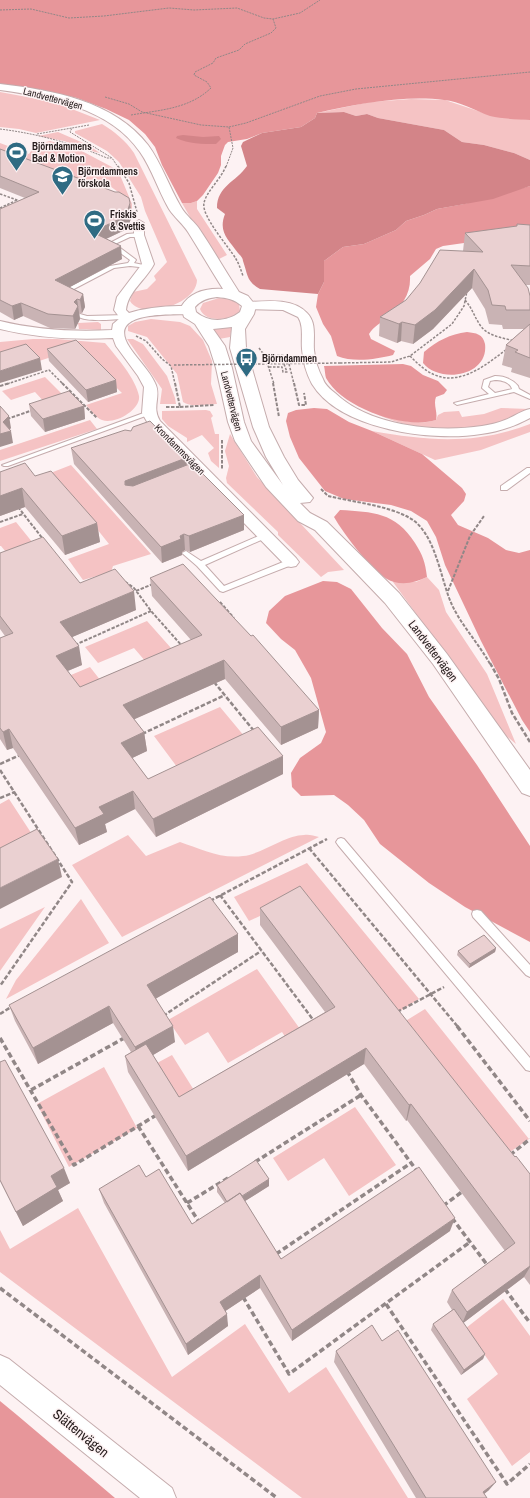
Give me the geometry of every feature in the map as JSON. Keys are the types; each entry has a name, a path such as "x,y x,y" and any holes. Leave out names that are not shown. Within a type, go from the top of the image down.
{"street":[{"name":"Landvettervägen","path":"0,87 27,90 72,102 103,115 129,132 139,142 148,155 176,209 193,229 234,295"},
{"name":"Landvettervägen","path":"176,209 181,230 200,266"},
{"path":"126,317 120,310 120,306 123,298 143,273 147,260 138,235 138,223"},
{"path":"191,305 200,292 203,280"},
{"path":"0,325 44,332 88,335 116,334 118,327 126,317 136,313 191,305 213,294 234,295 243,299 250,309"},
{"name":"Landvettervägen","path":"191,305 191,316 200,321 217,346 222,358 236,422 243,441 272,483 304,516 321,526 392,598 440,659 530,787"},
{"path":"200,321 213,324 223,324 233,322 250,309 279,306 290,308 302,315 307,325 309,356 314,375 320,386 342,405 354,412 377,422 398,428 440,433 477,431 506,424 530,413"},
{"name":"Landvettervägen","path":"250,309 238,329 238,348 261,428 275,457 291,483 316,511 321,526"},
{"name":"Krondammsvägen","path":"116,334 123,348 150,384 152,397 149,413 155,424 204,476 291,562"},
{"name":"Slättenvägen","path":"0,1368 162,1498"}],"lane":[{"path":"130,264 133,260 111,244 129,235 138,235"},
{"path":"70,289 112,267 130,264 146,267"},
{"path":"80,316 86,318 126,317"},
{"path":"494,395 485,388 487,380 490,378 502,378 512,382 516,386 515,390"},
{"path":"457,403 515,390 530,396"},
{"path":"6,465 112,429 149,413"},
{"path":"504,488 530,470"},
{"path":"200,564 266,536"},
{"path":"186,553 200,564 223,588 291,562"},
{"path":"341,842 530,1066"},
{"path":"477,914 530,972"}],"path":[{"path":"0,10 31,9 69,18 104,16 170,8 194,10 237,8 264,18 273,19 300,13 320,0"},
{"path":"142,112 172,109 197,99 207,93 211,88 207,82 194,75 195,72 212,63 216,58 239,50 245,44 271,33 276,28 273,19"},
{"path":"100,95 129,104 142,112 201,126 229,127 246,123 320,96 356,88 449,81 530,72"},
{"path":"36,135 95,123"},
{"path":"229,127 233,148 223,175 204,201 203,207 209,220 237,260 248,287 254,296 250,309"},
{"path":"72,128 70,132 72,134 112,158 129,183 135,202 138,223"},
{"path":"0,129 13,130 76,145 107,158 112,158"},
{"path":"0,194 24,203"},
{"path":"0,208 17,200"},
{"path":"172,366 391,362 410,356 452,324 461,313 468,288"},
{"path":"410,356 425,369 437,376 459,377 473,372 517,342 484,330 480,326 473,308 465,300"},
{"path":"258,343 265,356 278,403 280,422"},
{"path":"265,356 290,356 295,360 297,366"},
{"path":"268,367 282,367 283,372 287,372 284,364"},
{"path":"290,364 299,405 306,405 303,390"},
{"path":"0,386 49,370 75,396 112,429"},
{"path":"68,398 75,396"},
{"path":"180,407 217,405"},
{"path":"0,421 38,408"},
{"path":"204,476 221,473 223,466 221,454 223,438"},
{"path":"320,489 328,496 393,511 409,517 422,528 434,551 452,604 499,679 512,713 530,742"},
{"path":"14,501 47,543"},
{"path":"0,522 23,514"},
{"path":"448,592 470,536 484,516"},
{"path":"119,578 124,580 136,591 188,652"},
{"path":"136,591 157,582"},
{"path":"217,598 237,622"},
{"path":"73,646 152,611"},
{"path":"212,679 258,736"},
{"path":"140,735 225,695"},
{"path":"0,764 21,754"},
{"path":"0,770 72,882 0,986"},
{"path":"0,798 15,792"},
{"path":"206,902 330,838 341,842"},
{"path":"309,848 473,1046 530,1121"},
{"path":"220,895 317,1025"},
{"path":"156,1020 261,951"},
{"path":"395,1014 458,979"},
{"path":"0,1014 14,1005"},
{"path":"306,1024 313,1020"},
{"path":"31,1090 130,1035"},
{"path":"0,1038 74,1165 165,1110"},
{"path":"345,1068 361,1095 420,1176"},
{"path":"248,1166 361,1095"},
{"path":"138,1126 188,1203 203,1230"},
{"path":"505,1158 530,1139"},
{"path":"274,1256 411,1163"},
{"path":"188,1203 234,1174"},
{"path":"444,1206 468,1187"},
{"path":"439,1200 488,1267"},
{"path":"242,1295 289,1374 470,1242"},
{"path":"502,1286 530,1323"},
{"path":"0,1288 277,1498"},
{"path":"386,1304 507,1484 530,1464"}],"shaded area":[{"path":"0,0 530,0 530,120 490,116 456,102 429,99 380,101 347,106 317,113 315,118 301,127 262,133 247,139 228,142 225,145 221,156 221,165 218,173 203,195 197,201 182,203 162,165 155,147 145,134 129,120 77,98 43,90 0,84"},
{"path":"0,92 54,102 100,120 36,133 0,127"},
{"path":"411,99 445,100 493,116 530,120 530,160 514,153 484,145 462,142 444,130 378,118 367,114 356,116 344,112 317,113 370,102"},
{"path":"344,112 356,116 367,114 378,118 444,130 462,142 484,145 514,153 530,160 530,186 493,199 437,209 406,221 396,230 364,244 343,247 324,261 324,282 318,294 260,289 250,280 242,258 225,235 223,231 223,220 225,214 217,208 220,194 247,166 241,146 243,142 262,133 301,127 315,118 317,113"},
{"path":"102,124 120,137 134,153 197,280 195,289 188,296 168,307 146,310 136,307 130,301 133,292 147,289 156,280 154,276 167,262 145,211 141,197 119,162 107,151 75,133 75,131"},
{"path":"58,132 88,145 100,153 64,141 38,136"},
{"path":"183,135 203,137 219,136 221,139 216,144 206,144 191,143 176,138 177,136"},
{"path":"50,141 78,149 112,167 120,175 132,204 132,212 127,212 118,192 110,186 91,194 0,160 0,143 29,154 35,145"},
{"path":"530,186 530,241 499,238 443,246 436,249 430,259 410,276 409,288 405,299 393,313 375,327 369,334 371,339 395,351 393,355 358,360 337,356 331,336 323,324 316,307 318,294 324,282 324,261 343,247 364,244 396,230 406,221 437,209 464,204"},
{"path":"197,201 197,209 227,255 215,261 182,203"},
{"path":"219,298 231,299 239,304 240,311 231,317 218,319 207,317 203,314 200,309 203,303"},
{"path":"151,319 180,322 190,326 203,340 212,361 211,384 217,404 190,405 183,402 177,374 147,337 128,331 128,326 135,322"},
{"path":"98,322 101,324 101,330 79,329 78,323"},
{"path":"232,326 230,337 219,339 210,328"},
{"path":"467,332 481,336 485,344 484,355 472,370 451,375 431,370 423,363 424,352 449,336"},
{"path":"33,339 57,339 105,343 115,354 134,382 139,396 136,406 126,415 113,420 102,420 96,416 86,405 122,393 76,349 36,362 0,361 0,342"},
{"path":"127,339 133,339 143,344 167,376 176,404 160,404 162,389"},
{"path":"403,364 411,366 423,375 438,381 447,390 444,394 436,397 436,420 408,422 376,414 360,407 346,399 334,389 326,378 324,366"},
{"path":"45,377 66,398 47,405 35,392 11,400 2,391"},
{"path":"314,408 327,409 349,422 422,454 462,488 466,494 464,501 451,515 458,525 488,538 506,550 519,553 530,550 530,732 522,720 481,641 445,565 436,537 427,521 411,511 391,505 344,499 325,491 299,458 290,437 286,421 288,413 296,410"},
{"path":"501,408 529,409 512,419 494,425 474,429 454,430 413,426 376,414 406,421 429,422 436,420 438,415 444,412 459,411 462,417 484,414"},
{"path":"162,411 210,411 213,416 211,418 215,434 219,434 219,468 211,461 208,453 214,448 202,435 187,442 187,438 168,426 162,419"},
{"path":"90,420 97,429 0,461 0,450"},
{"path":"530,424 530,432 481,450 435,460 372,431 433,439 452,439 490,435 510,431"},
{"path":"230,434 257,477 344,570 328,572 321,577 278,535 278,532 227,483 226,478 229,466 225,451"},
{"path":"71,465 151,554 113,566 111,572 83,580 68,559 109,544 61,484 12,488"},
{"path":"340,510 373,513 391,519 399,525 415,543 420,552 427,577 403,583 394,582 387,579 369,564 338,524 334,517"},
{"path":"16,522 41,553 15,563 0,546 0,528"},
{"path":"427,577 439,590 446,612 487,674 516,744 503,733 393,582 416,582"},
{"path":"323,581 337,582 351,589 382,628 407,654 429,697 477,765 530,846 530,942 465,907 429,883 380,844 364,820 348,805 334,795 301,796 292,787 291,773 300,758 321,743 326,732 311,678 295,650 281,639 266,623 269,611 285,596"},
{"path":"147,621 179,657 152,669 134,648 98,663 85,647"},
{"path":"90,667 108,690 76,704 59,680"},
{"path":"220,707 250,743 183,775 154,736"},
{"path":"9,799 39,845 0,862 0,804"},
{"path":"128,835 146,856 180,842 218,855 235,857 250,855 297,836 308,835 319,837 122,937 72,865"},
{"path":"307,863 419,999 392,1016 301,897 249,921 234,897"},
{"path":"81,899 109,943 6,999 16,980"},
{"path":"45,907 0,971 0,929"},
{"path":"257,969 300,1029 286,1038 282,1032 228,1063 208,1032 185,1045 168,1020"},
{"path":"425,1009 529,1139 501,1158 399,1025"},
{"path":"172,1055 197,1095 168,1111 144,1070"},
{"path":"104,1067 137,1128 69,1167 37,1104"},
{"path":"355,1107 396,1165 349,1196 324,1158 288,1181 273,1158"},
{"path":"78,1208 172,1377 245,1324 289,1393 326,1367 408,1498 302,1498 0,1272 0,1230 10,1249"},
{"path":"503,1299 530,1336 530,1452 512,1466 467,1399 498,1374 466,1328"},
{"path":"0,1401 17,1415 115,1498 0,1498"}],"building":[{"path":"0,149 115,192 119,192 129,198 130,203 126,216 92,232 121,246 55,280 83,294 80,300 77,299 74,302 78,306 73,316 48,314 21,303 12,306 0,300 0,209 39,192 0,176"},
{"path":"517,224 530,225 530,266 511,265 528,288 530,296 530,310 506,310 505,306 492,305 488,290 474,269 435,310 415,325 402,322 399,324 380,317 406,300 420,283 440,250 483,252 465,233 517,226"},
{"path":"530,324 530,358 515,352 518,350 506,345"},
{"path":"76,340 116,380 86,390 47,349"},
{"path":"26,344 40,358 0,371 0,352"},
{"path":"69,391 84,406 43,419 29,404"},
{"path":"0,406 9,416 3,422 11,431 0,434"},
{"path":"150,421 186,458 125,481 125,485 133,486 192,463 244,515 189,536 184,534 180,536 181,539 161,547 71,448 125,430 131,431 133,427"},
{"path":"25,463 35,476 51,471 97,523 62,536 22,488 0,496 0,472"},
{"path":"43,537 80,583 115,569 134,591 60,622 79,646 56,656 80,687 202,635 150,578 183,564 251,636 253,635 319,710 281,727 224,660 123,705 144,732 121,743 148,779 258,727 283,756 153,819 133,791 99,807 104,814 75,828 9,729 3,732 0,728 0,638 13,633 0,616 0,553"},
{"path":"37,829 58,859 0,888 0,848"},
{"path":"300,886 530,1174 530,1266 467,1312 452,1290 515,1243 411,1104 409,1105 366,1048 186,1156 125,1056 146,1044 179,1097 335,1007 260,908"},
{"path":"210,897 238,934 147,985 173,1026 135,1047 109,1006 33,1048 9,1005"},
{"path":"484,935 496,948 470,964 458,951"},
{"path":"5,1060 64,1168 51,1176 57,1187 16,1212 0,1180 0,1062"},
{"path":"256,1160 269,1179 242,1196 240,1193 227,1202 217,1185"},
{"path":"139,1165 146,1177 159,1169 192,1224 240,1193 281,1259 419,1167 455,1218 292,1330 260,1275 220,1302 227,1314 186,1344 99,1189"},
{"path":"454,1309 485,1354 464,1370 433,1324"},
{"path":"372,1325 382,1341 398,1330 496,1482 483,1492 487,1498 426,1498 336,1351"}],"place":[{"name":"Björndammens Bad & Motion","path":"17,172"},
{"name":"Björndammens förskola","path":"63,196"},
{"name":"Friskis & Svettis","path":"95,240"},
{"name":"Björndammen","path":"246,378"}]}
